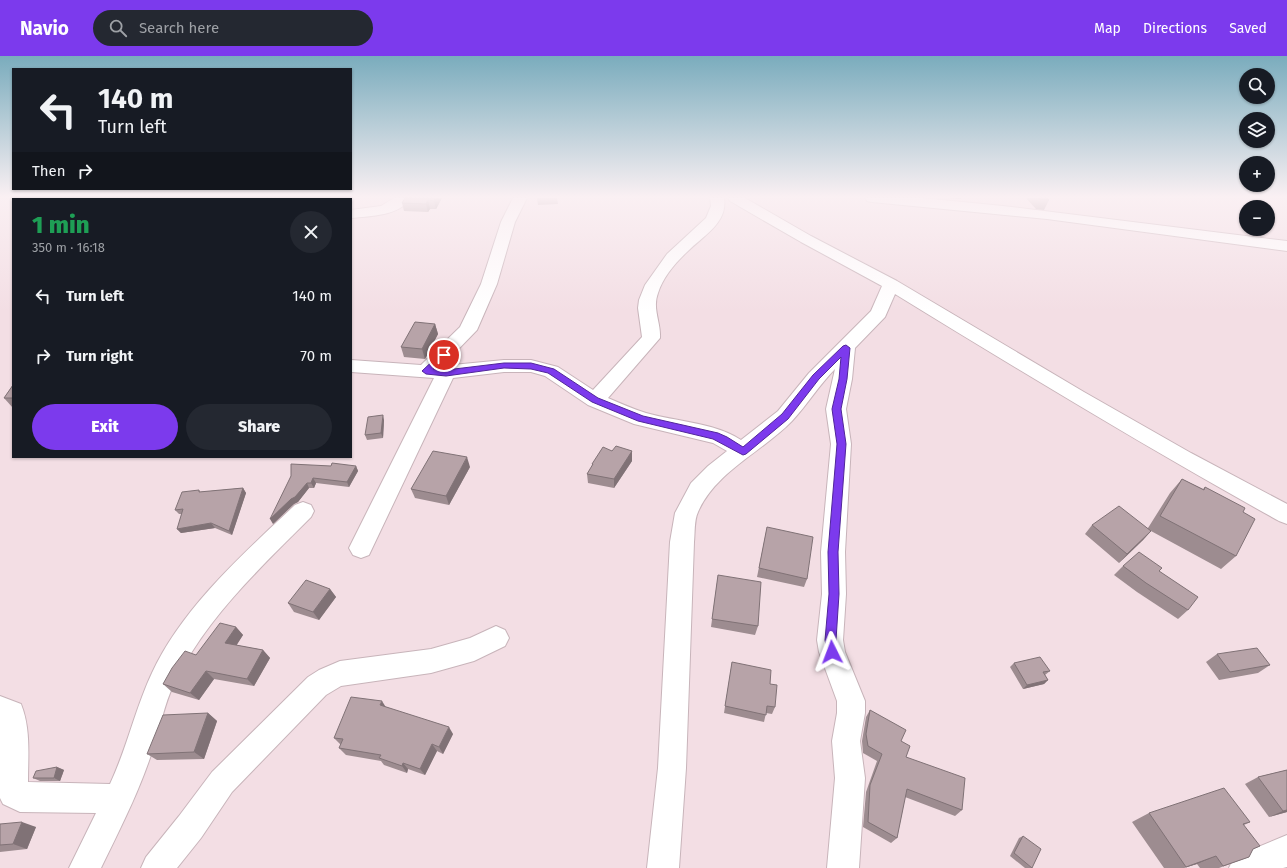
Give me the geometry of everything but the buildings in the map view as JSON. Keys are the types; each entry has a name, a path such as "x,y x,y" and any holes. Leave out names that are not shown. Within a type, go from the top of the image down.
{"street":[{"path":"361,548 400,465 436,372 468,330 489,284 504,236"},
{"path":"595,400 651,338 647,306 649,296 655,282 678,252 696,236"},
{"path":"801,236 891,284 1084,401 1184,459 1287,515"},
{"path":"1200,236 1287,246"},
{"path":"663,868 672,768 682,542 686,513 699,489 716,472 785,416 816,377 879,313 891,284"},
{"path":"842,868 850,778 846,741 852,701 832,652 830,640 834,594 833,552 842,444 836,409 843,379 846,348"},
{"path":"352,366 436,372 504,366 531,366 551,371 595,400 641,419 715,436 724,439 743,451"},
{"path":"85,868 119,799 138,755 151,710 162,680 173,661 200,619 247,566 303,511"},
{"path":"157,868 190,827 222,782 317,686 340,674 431,661 467,651 496,638"},
{"path":"0,709 10,714 14,737 13,794 20,797 119,799"},
{"path":"1245,868 1287,851"}],"route":[{"path":"444,355 426,371 446,373 504,366 531,366 551,371 595,400 641,419 724,439 743,451 785,416 816,377 846,348 843,379 836,409 842,444 833,552 834,594 830,640 832,652"}]}
